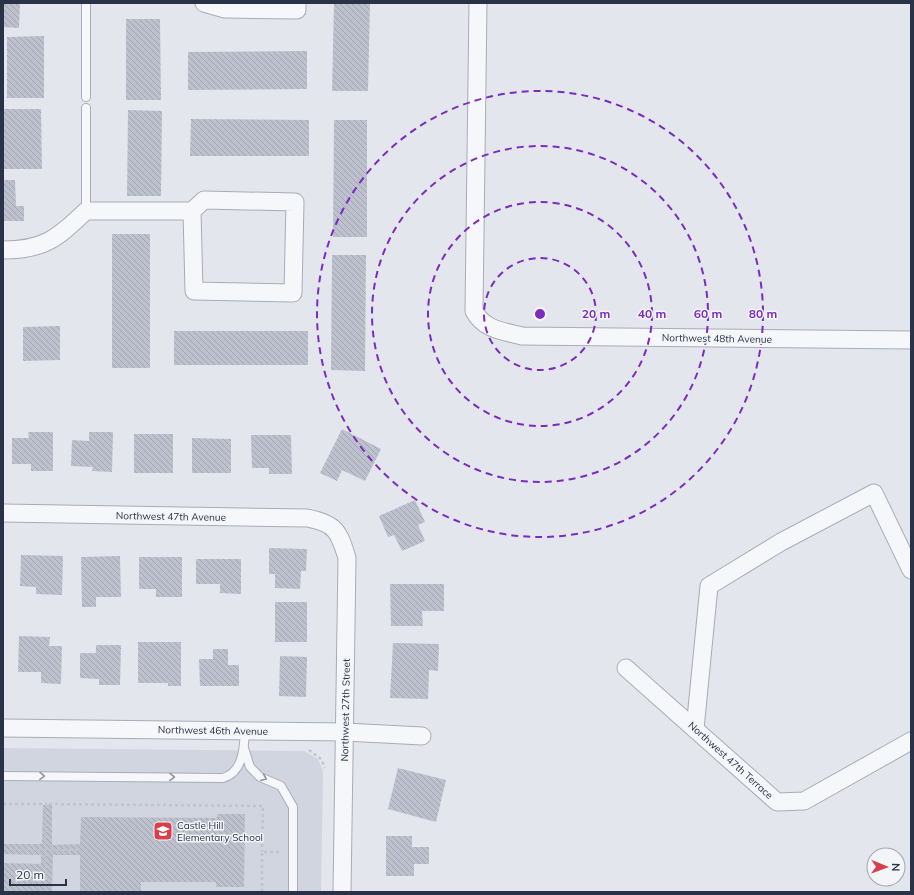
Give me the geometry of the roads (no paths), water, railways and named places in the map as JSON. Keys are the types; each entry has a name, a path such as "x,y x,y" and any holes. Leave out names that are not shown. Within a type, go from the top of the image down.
{"street":[{"path":"204,3 225,9 297,10 297,3"},
{"name":"Northwest 48th Avenue","path":"478,3 474,311 479,321 491,328 522,336 911,340"},
{"path":"3,250 24,250 53,239 86,211 192,211 204,200 295,202 293,293 194,291 192,211"},
{"path":"695,729 709,586 781,542 874,493 911,570"},
{"name":"Northwest 47th Avenue","path":"3,513 307,518 324,521 335,530"},
{"name":"Northwest 27th Street","path":"335,530 342,543 347,558 342,892"},
{"name":"Northwest 47th Terrace","path":"626,668 777,802 804,801 911,741"},
{"name":"Northwest 46th Avenue","path":"3,728 244,739 345,732 422,736"}],"lane":[{"path":"86,3 86,97"},
{"path":"86,108 86,211"},
{"path":"3,776 223,778 230,776 236,771 244,739"},
{"path":"244,739 250,768 260,777 281,786 293,807 293,892"}],"place":[{"name":"Castle Hill Elementary School","path":"163,831"}]}
